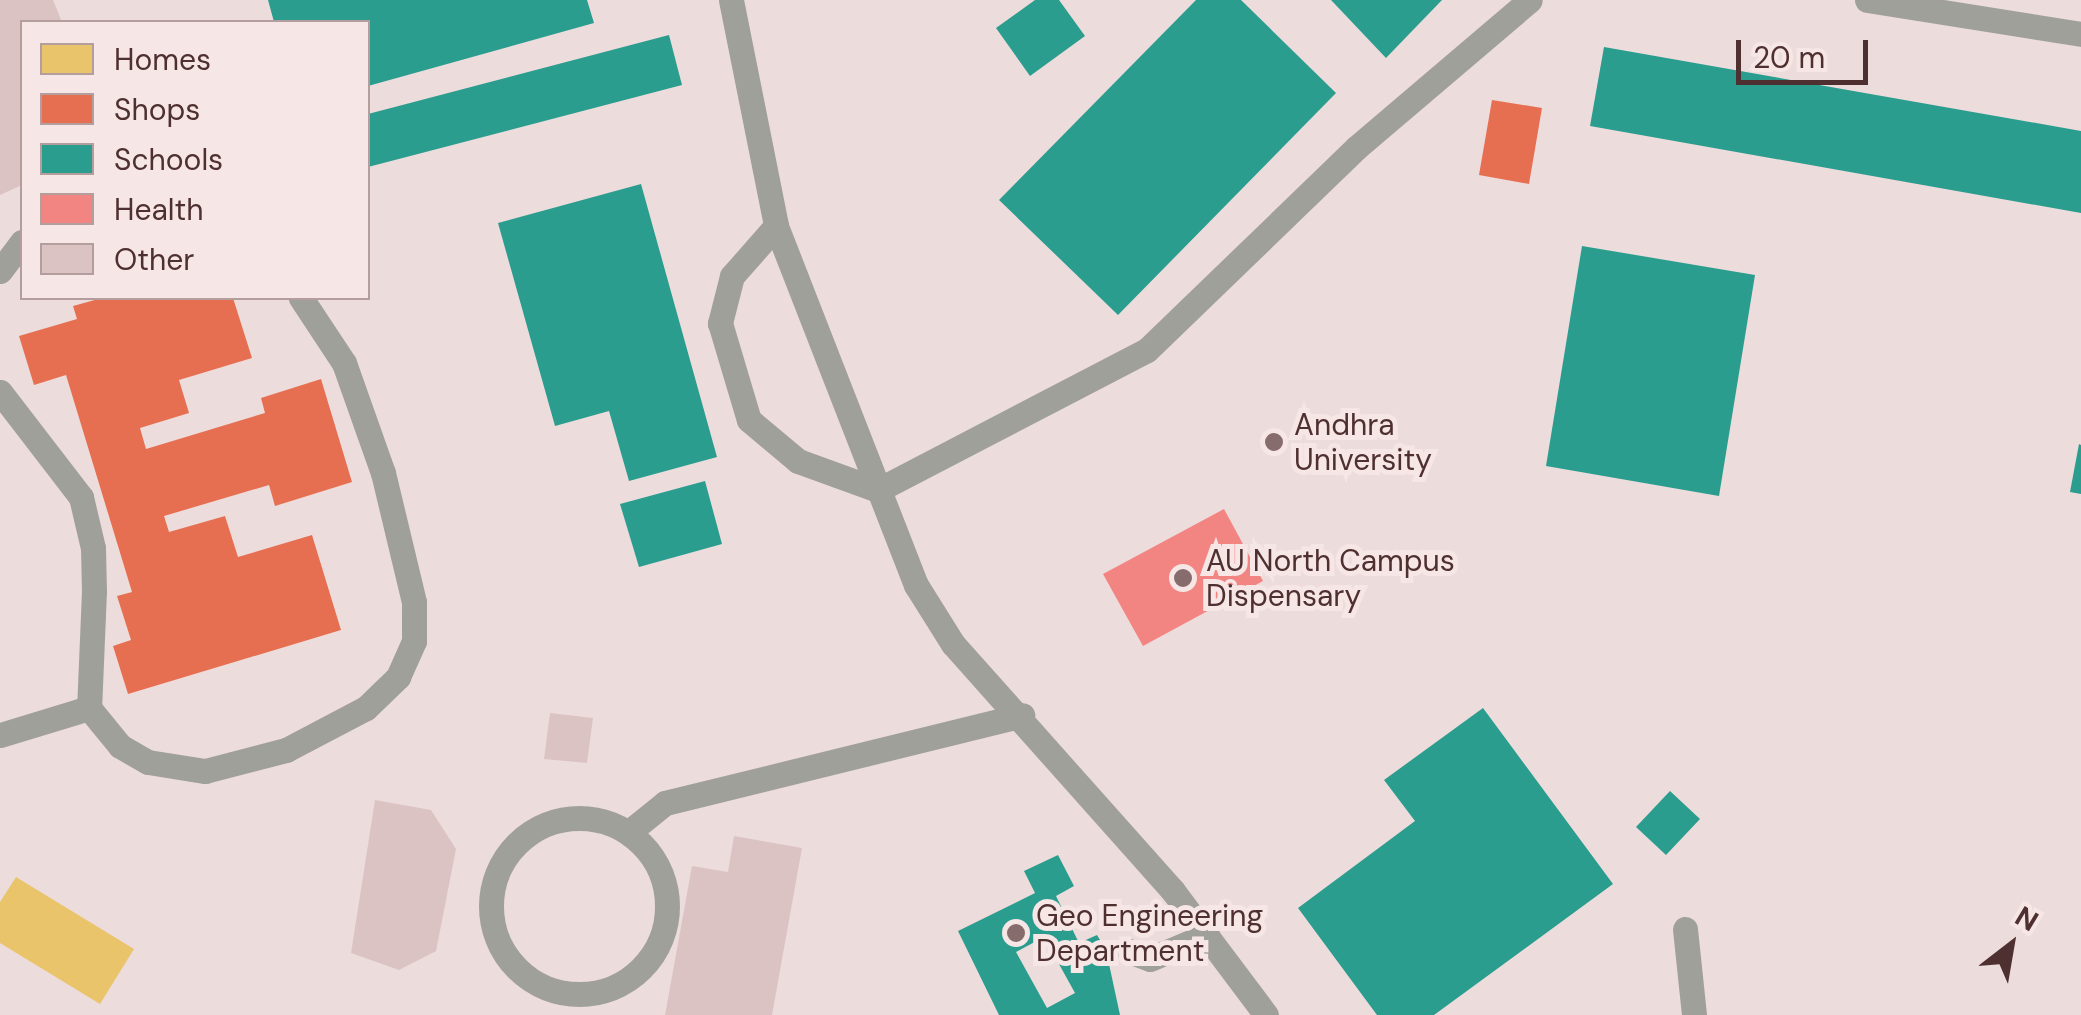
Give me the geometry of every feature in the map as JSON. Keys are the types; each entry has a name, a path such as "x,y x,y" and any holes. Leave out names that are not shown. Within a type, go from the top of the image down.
{"lane":[{"path":"731,0 776,226 916,586 953,644 1022,715 1207,935 1266,1015"},
{"path":"776,226 732,276 720,323 748,420 798,461 878,490 1147,350 1356,148 1530,0"},
{"path":"1866,0 2081,34"},
{"path":"0,271 20,245"},
{"path":"0,392 80,497 93,548 89,708 134,754 172,768 205,771 286,750 366,708 398,676 414,641 414,602 383,473 344,363 302,300"},
{"path":"90,644 112,664"},
{"path":"0,735 89,708"},
{"path":"629,832 665,803 1022,715"},
{"path":"602,820 629,832 650,853 668,908 648,962 598,992 542,986 500,946 492,889 502,861 545,824 602,820"},
{"path":"1686,929 1694,1015"},
{"path":"1128,951 1150,960 1207,935"}],"building: Homes":[{"path":"16,877 134,949 100,1004 0,943 0,902"}],"building: Shops":[{"path":"1492,100 1542,108 1529,184 1479,175"},
{"path":"95,300 234,300 252,358 179,380 189,413 140,428 146,449 265,413 261,398 321,379 352,482 275,506 269,485 164,516 169,532 225,516 238,557 312,535 341,630 128,694 113,646 131,640 117,596 132,592 66,375 34,385 19,336 77,319 73,306"}],"building: Schools":[{"path":"268,0 587,0 594,23 370,85 370,20 273,20"},
{"path":"1035,0 1059,0 1085,36 1030,76 996,28"},
{"path":"1196,0 1241,0 1336,93 1118,315 999,200"},
{"path":"1331,0 1442,0 1386,58"},
{"path":"669,35 682,85 370,166 370,113"},
{"path":"1604,47 2081,131 2081,213 1590,126"},
{"path":"641,184 717,457 629,481 609,411 555,426 498,223"},
{"path":"1582,246 1755,275 1719,496 1546,466"},
{"path":"2081,445 2081,494 2070,492"},
{"path":"705,481 722,544 639,567 620,504"},
{"path":"1483,708 1613,884 1434,1015 1377,1015 1298,908 1415,821 1384,780"},
{"path":"1670,791 1700,819 1666,855 1636,827"},
{"name":"Geo Engineering Department","path":"1058,855 1074,886 1056,896 1079,943 1097,935 1106,950 1120,1015 999,1015 958,931 1035,893 1024,871","holes":["1044,937 1075,993 1047,1008 1016,952"]}],"building: Health":[{"name":"AU North Campus Dispensary","path":"1224,509 1263,581 1143,646 1103,574"}],"building: Other":[{"path":"0,0 53,0 61,20 20,20 20,186 0,195"},
{"path":"550,713 593,718 587,763 544,759"},
{"path":"375,800 431,810 456,849 436,951 399,970 351,953"},
{"path":"734,836 802,848 772,1015 665,1015 692,866 728,872"}],"place":[{"name":"Andhra University","path":"1274,442"},
{"name":"AU North Campus Dispensary","path":"1183,578"},
{"name":"Geo Engineering Department","path":"1016,933"}]}
